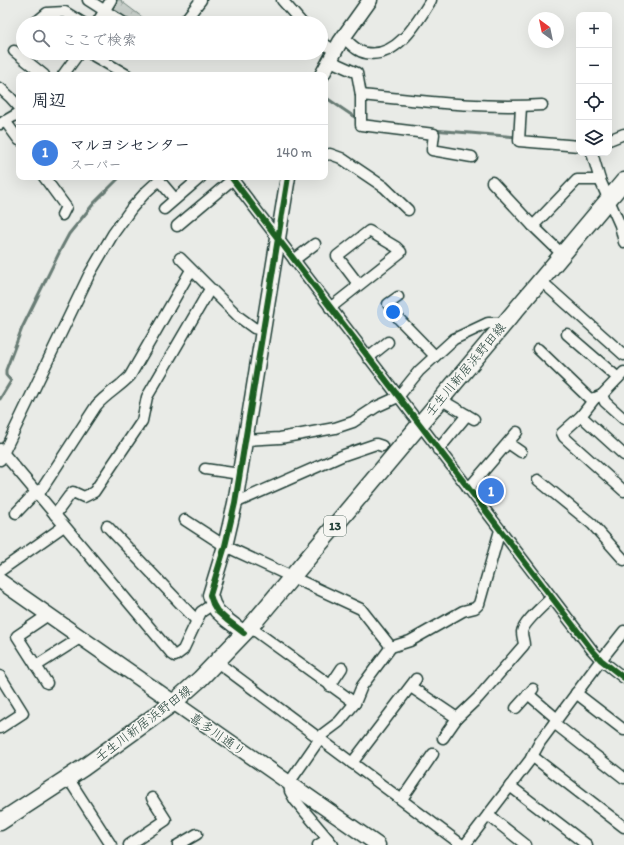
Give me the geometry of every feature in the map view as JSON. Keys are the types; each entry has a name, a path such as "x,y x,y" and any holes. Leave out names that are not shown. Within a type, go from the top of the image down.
{"main road":[{"name":"壬生川新居浜野田線","path":"0,822 68,778 173,703 217,662 247,630 624,181"}],"street":[{"path":"88,0 114,16"},
{"path":"101,16 111,0"},
{"path":"188,16 201,0"},
{"path":"282,0 296,16"},
{"path":"324,72 343,37 370,0"},
{"path":"343,37 356,48 365,53 384,51 394,46 404,38 413,28 432,0"},
{"path":"43,16 47,13 65,12 72,16"},
{"path":"328,50 342,66 357,73 361,95 361,125 434,134 432,150 472,157"},
{"path":"25,60 40,72"},
{"path":"65,72 74,60"},
{"path":"101,60 121,72"},
{"path":"0,88 16,104"},
{"path":"361,95 464,105 521,107 542,105"},
{"path":"521,107 519,141 576,146"},
{"path":"16,115 1,123 16,137"},
{"path":"612,139 624,134"},
{"path":"328,154 341,158 384,187 408,210"},
{"path":"593,156 600,180 620,224 624,242"},
{"path":"46,180 66,208 62,215"},
{"path":"175,199 159,180 131,209 113,234 89,275 1,454 55,515 172,654 175,656 183,650 202,612 213,604"},
{"path":"164,209 197,180"},
{"path":"176,226 230,180"},
{"path":"234,180 551,598 600,660 624,678"},
{"path":"287,180 277,238 236,503 226,546 210,595 217,611 227,620 247,630 355,703"},
{"path":"533,226 578,180 600,180"},
{"path":"492,182 533,226 562,254"},
{"path":"330,308 401,252 396,246 369,231 337,256 359,285"},
{"path":"294,260 315,244"},
{"path":"180,258 239,317 254,328 263,330"},
{"path":"16,513 37,494 96,406 130,376 191,270"},
{"path":"540,280 624,355"},
{"path":"55,515 73,492 84,497 94,492 142,421 147,397 210,289"},
{"path":"398,297 388,304 398,319 434,356"},
{"path":"246,440 280,438 335,428 354,422 376,407 398,398 419,371 454,339 488,323 504,323"},
{"path":"567,334 621,375 562,433 564,438 624,491"},
{"path":"368,358 388,342"},
{"path":"538,349 590,399 599,397"},
{"path":"599,397 624,419"},
{"path":"438,450 470,417 440,399"},
{"path":"581,416 624,454"},
{"path":"468,489 517,432"},
{"path":"508,442 521,452"},
{"path":"236,503 344,456 376,444 382,446"},
{"path":"205,469 240,474"},
{"path":"538,480 592,524 624,560"},
{"path":"185,520 226,546 361,609 392,647"},
{"path":"0,571 64,526"},
{"path":"107,526 197,621"},
{"path":"318,845 331,842 292,796 289,783 319,738 339,722 355,703 362,686 392,647 410,641 463,611 475,608 478,604 500,530"},
{"name":"喜多川通り","path":"0,581 378,845"},
{"path":"443,738 457,718 478,698 524,645 522,634 523,630 529,621 551,598"},
{"path":"47,684 17,636 48,615"},
{"path":"217,662 464,845 488,816 600,660 624,631"},
{"path":"36,666 80,638"},
{"path":"330,686 342,668"},
{"path":"0,676 23,713 0,728"},
{"path":"352,763 413,683 457,718"},
{"path":"516,708 530,692 555,721 624,778"},
{"path":"576,693 624,730"},
{"path":"402,799 433,754"},
{"path":"532,756 624,827"},
{"path":"68,778 111,845"},
{"path":"510,786 587,845"},
{"path":"128,845 166,820 152,798"},
{"path":"488,816 526,845"},
{"path":"178,845 197,834"}],"green space":[{"path":"111,0 122,0 121,1 141,16 113,16 105,11"}],"waterway":[{"path":"328,99 359,120"},
{"path":"433,130 517,137"},
{"path":"0,399 11,381 6,375 6,370 22,328 62,247 69,234 95,202 117,180"}],"cycle path":[{"path":"233,180 592,650 601,660 624,678"},
{"path":"244,633 217,611 210,595 225,546 235,503 288,180"}],"place":[{"name":"マルヨシセンター","path":"491,491"}]}
